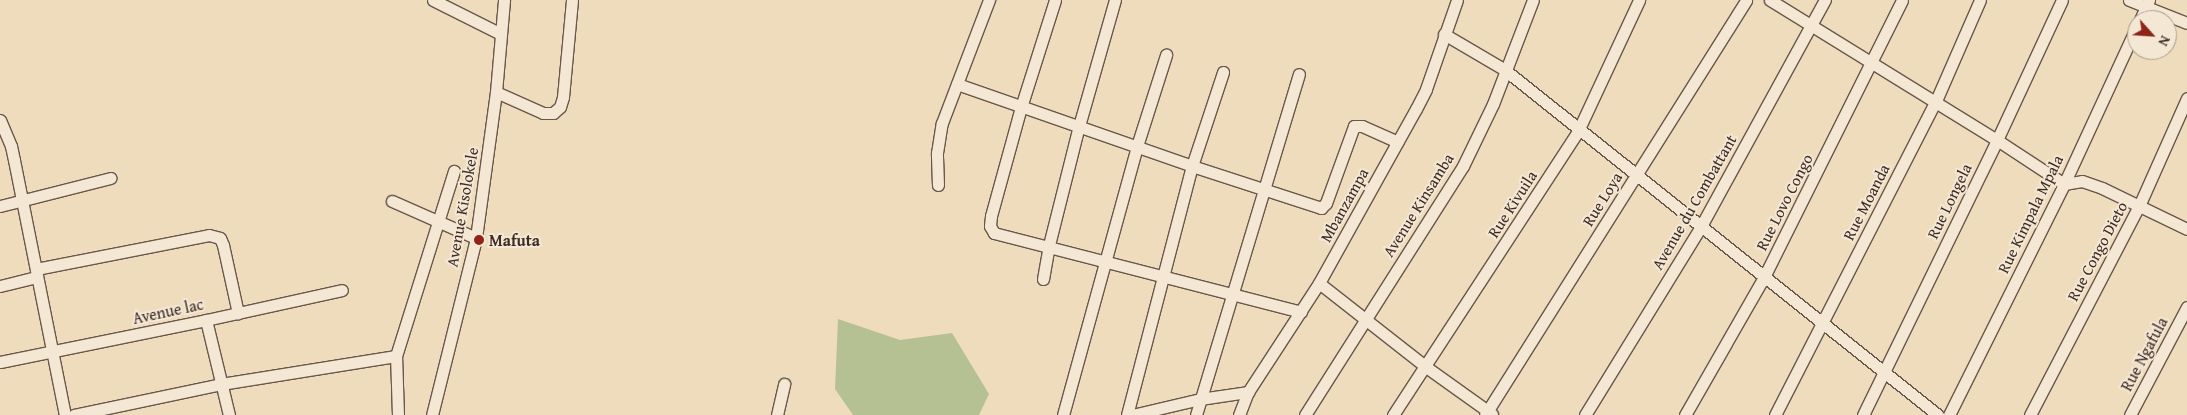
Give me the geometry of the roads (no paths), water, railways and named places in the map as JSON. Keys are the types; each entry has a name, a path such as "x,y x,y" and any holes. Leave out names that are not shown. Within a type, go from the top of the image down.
{"street":[{"path":"433,0 502,34"},
{"name":"Avenue Kisolokele","path":"432,415 476,238 496,92 504,0"},
{"path":"496,92 543,113 553,112 560,107 563,97 572,0"},
{"path":"938,185 938,153 942,123 989,0"},
{"path":"1055,0 1021,107 990,226 994,233 1004,237 1049,245 1164,278 1301,312"},
{"path":"1043,279 1049,245 1079,126 1115,0"},
{"name":"Mbanzampa","path":"1239,415 1248,392 1319,283 1426,89 1457,0"},
{"name":"Avenue Kinsamba","path":"1305,415 1463,166 1492,104 1533,0"},
{"name":"Rue Kivuila","path":"1393,415 1578,131 1639,0"},
{"name":"Rue Loya","path":"1489,414 1636,174 1746,0"},
{"path":"1770,0 1997,140 2064,184 2082,181 2187,230"},
{"name":"Avenue du Combattant","path":"1585,415 1700,228 1825,0"},
{"name":"Rue Lovo Congo","path":"1685,415 1764,277 1872,64 1902,0"},
{"name":"Rue Moanda","path":"1776,415 1935,103 1980,0"},
{"name":"Rue Longela","path":"1863,415 1997,140 2062,0"},
{"path":"2129,0 2147,4 2187,23"},
{"path":"1444,34 1505,70 1578,131 1636,174 1700,228 1938,415"},
{"name":"Rue Kimpala Mpala","path":"1949,415 2064,184 2127,48"},
{"path":"1063,415 1137,146 1166,55"},
{"path":"1127,415 1192,166 1223,72"},
{"path":"1196,415 1234,295 1263,190 1300,74"},
{"path":"957,84 1192,166 1321,208 1326,203 1354,126 1362,126 1398,142"},
{"name":"Rue Congo Dieto","path":"2030,415 2139,206 2187,98"},
{"path":"2,127 11,146 23,200 65,415"},
{"path":"398,415 396,356 454,171"},
{"path":"0,206 111,178"},
{"path":"392,202 476,238"},
{"path":"0,286 37,273 209,235 220,238 223,245 238,313"},
{"path":"1319,283 1489,414"},
{"name":"Avenue lac","path":"0,362 342,290"},
{"name":"Rue Ngafula","path":"2130,415 2187,307"},
{"path":"206,320 229,415"},
{"path":"74,415 221,384 396,356"},
{"path":"777,415 784,384"},
{"path":"1132,415 1200,399 1248,392"}],"place":[{"name":"Mafuta","path":"479,240"}]}
